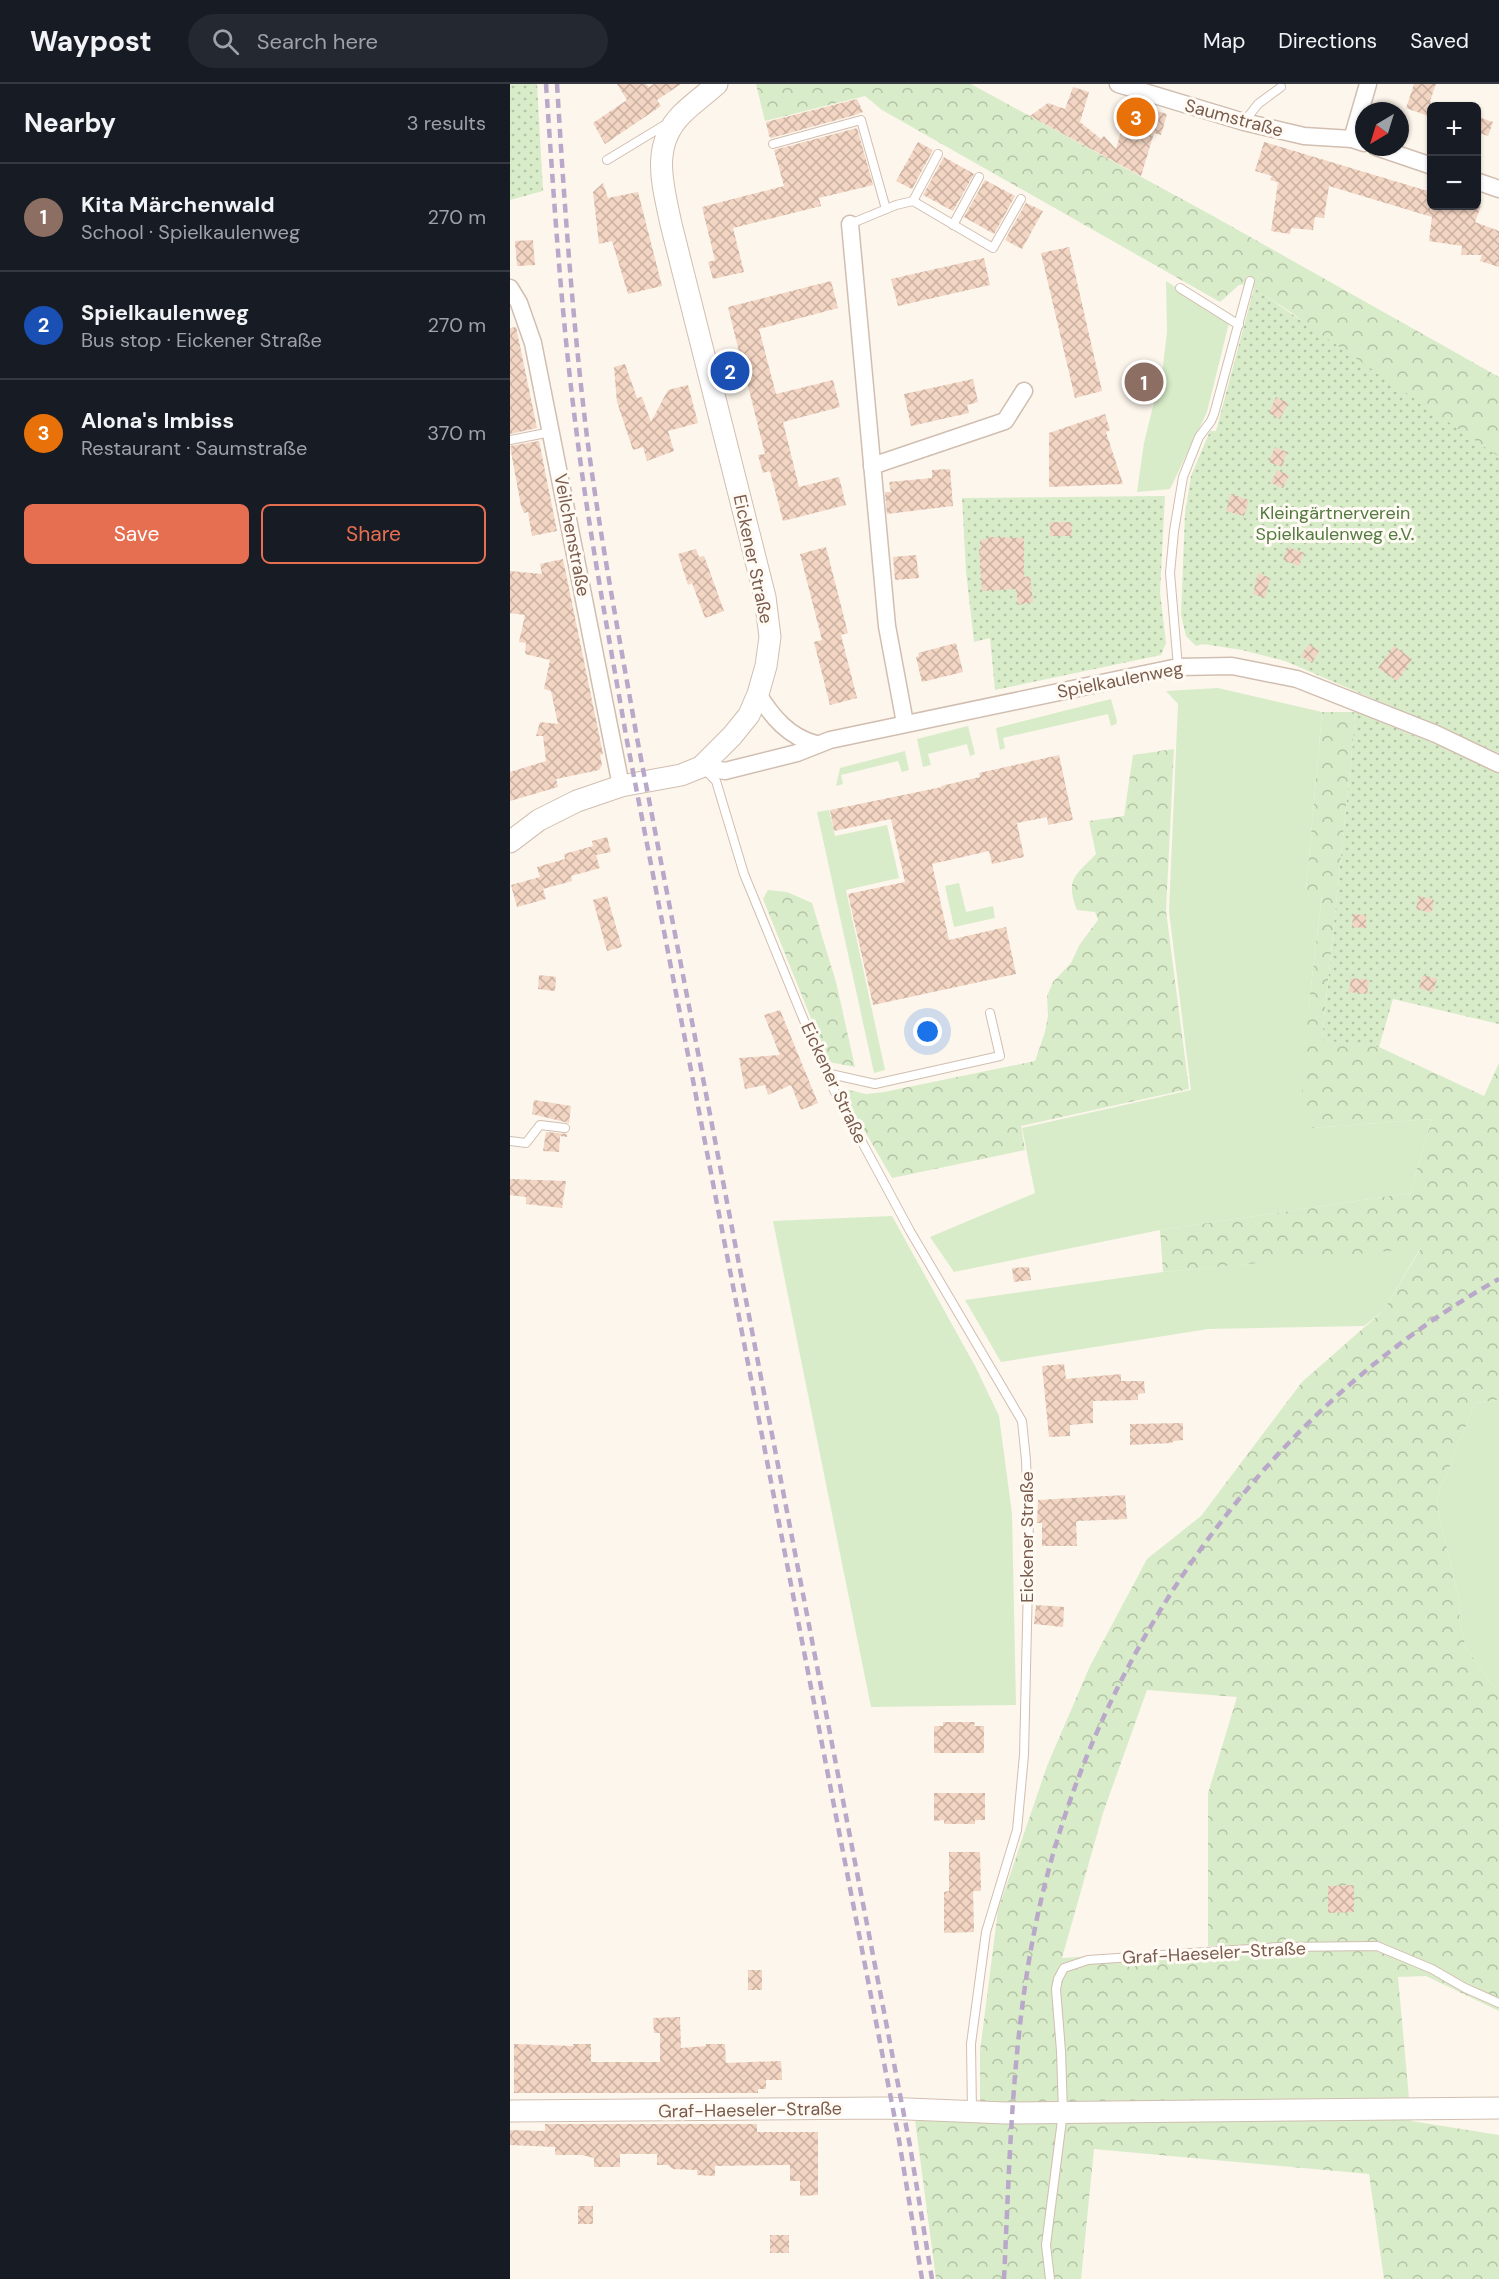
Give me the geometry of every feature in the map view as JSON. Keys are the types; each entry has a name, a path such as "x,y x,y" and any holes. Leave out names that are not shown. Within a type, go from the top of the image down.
{"street":[{"name":"Eickener Straße","path":"701,767 749,715 766,666 770,637 765,597 671,224 662,180 661,152 669,132 681,115 717,84"},
{"name":"Saumstraße","path":"1118,84 1244,122 1304,136 1355,141"},
{"name":"Saumstraße","path":"1365,102 1368,84"},
{"path":"1402,156 1427,165"},
{"path":"1481,183 1499,189"},
{"path":"850,224 887,626 905,723"},
{"name":"Veilchenstraße","path":"510,288 519,303 533,343 621,786"},
{"path":"872,466 1005,421 1024,391"},
{"name":"Spielkaulenweg","path":"701,767 725,771 797,753 816,744 905,723 1178,667 1232,666 1298,679 1436,734 1499,764"},
{"path":"758,694 767,709 792,734 816,744"},
{"path":"510,842 539,820 577,801 621,786 681,775 701,767"},
{"name":"Graf-Haeseler-Straße","path":"510,2111 884,2108 972,2112 1063,2112 1499,2108"}],"lane":[{"path":"1244,122 1258,104 1281,87"},
{"path":"607,160 681,115"},
{"path":"773,144 861,120 886,209"},
{"path":"850,224 913,201 938,154"},
{"path":"953,225 979,177"},
{"path":"913,201 993,248 1021,199"},
{"path":"1178,667 1170,573 1183,477 1199,437 1211,422 1214,414 1250,281"},
{"path":"1180,288 1239,325"},
{"path":"510,440 552,432"},
{"name":"Eickener Straße","path":"701,767 716,781 744,874 826,1074 901,1215 1022,1421 1029,1540 1024,1755 1017,1830 984,1943 971,2044 972,2112"},
{"path":"826,1074 875,1084 1000,1056 990,1013"},
{"path":"510,1141 525,1143 540,1125 565,1128"},
{"name":"Graf-Haeseler-Straße","path":"1050,2279 1046,2245 1063,2112 1056,1989 1064,1968 1088,1960 1279,1947 1377,1946 1432,1969 1465,1988 1499,2002"}],"green space":[{"path":"510,84 537,84 543,191 510,200"},
{"path":"756,84 971,84 1213,216 1499,377 1499,457 1247,284 1239,285 1220,302 882,110 865,96 765,121"},
{"path":"1166,281 1229,323 1207,412 1170,489 1137,492 1144,443 1163,366 1167,332"},
{"name":"Kleingärtnerverein Spielkaulenweg e.V.","path":"1254,288 1499,457 1499,753 1285,661 1242,650 1203,644 1196,646 1186,636 1181,615 1185,513 1191,476 1210,431 1216,431"},
{"path":"1165,496 1160,592 1166,643 1161,655 995,690 990,638 974,642 966,571 962,498"},
{"path":"1218,688 1322,712 1306,890 1322,894 1308,1011 1312,1128 1432,1119 1410,1193 1160,1230 954,1272 930,1237 1035,1193 1022,1128 1191,1090 1169,911 1178,704 1166,691"},
{"path":"1111,699 1116,724 1111,726 1108,714 1003,738 1005,748 1000,750 996,728"},
{"path":"1322,712 1356,712 1322,1039 1379,1047 1484,1096 1499,1063 1499,1400 1475,1403 1436,1501 1459,1600 1460,1624 1466,1648 1493,1686 1499,1687 1499,2011 1426,1976 1398,1977 1411,2121 1499,2135 1499,2279 1384,2279 1369,2174 1094,2149 1081,2279 936,2279 915,2120 980,2116 980,2051 998,1910 1047,1766 1090,1666 1147,1559 1201,1516 1302,1382 1384,1310 1421,1248 1163,1272 1160,1230 1410,1193 1432,1119 1312,1128 1301,1105 1308,1011 1322,895 1306,891","holes":["1147,1690 1237,1697 1208,1793 1208,1946 1235,1947 1062,1958 1103,1813"]},
{"path":"1356,712 1460,754 1499,774 1499,1024 1393,999 1379,1047 1322,1040"},
{"path":"968,726 975,754 970,756 967,744 928,754 931,765 923,767 917,739"},
{"path":"1174,749 1166,911 1189,1089 1021,1126 1025,1150 892,1178 850,1106 846,1097 849,1090 866,1094 884,1092 1035,1061 1045,1032 1048,1016 1047,996 1053,982 1071,963 1080,944 1098,920 1095,912 1077,910 1072,891 1074,879 1096,854 1089,821 1124,816 1133,755"},
{"path":"905,751 909,770 902,772 898,761 841,775 843,784 836,786 840,768"},
{"path":"829,810 835,836 887,825 899,878 846,890 885,1070 874,1073 817,812"},
{"path":"959,883 966,912 993,906 995,918 954,927 945,886"},
{"path":"768,890 787,892 812,903 836,982 855,1067 829,1062 827,1058 763,899"},
{"path":"892,1216 975,1366 999,1416 1012,1514 1016,1705 871,1707 773,1221"},
{"path":"1421,1247 1384,1310 1364,1326 1208,1329 1001,1362 965,1300 1163,1272"},
{"path":"1499,1400 1499,1687 1493,1686 1466,1648 1460,1624 1459,1600 1436,1501 1475,1403"}],"building":[{"path":"617,84 646,84 649,87 654,84 681,84 657,100 661,106 605,144 593,123 627,100"},
{"path":"1414,84 1436,84 1431,102 1427,102 1427,116 1409,109 1408,102"},
{"path":"1073,87 1089,92 1080,122 1101,139 1104,136 1116,149 1129,103 1167,114 1161,135 1154,133 1141,176 1030,116 1048,103 1065,109"},
{"path":"857,99 863,112 771,138 769,136 766,122"},
{"path":"1481,118 1493,122 1488,136 1481,134"},
{"path":"857,128 873,185 819,198 821,206 733,228 744,272 713,279 708,262 715,260 702,207 784,186 774,150"},
{"path":"918,142 933,150 912,189 896,181"},
{"path":"1264,142 1427,191 1427,210 1480,210 1475,222 1499,231 1499,267 1480,261 1482,255 1461,255 1462,246 1429,241 1432,217 1329,186 1324,218 1315,217 1313,230 1291,228 1290,234 1271,231 1278,182 1270,180 1272,176 1255,171"},
{"path":"944,157 974,174 953,211 923,195"},
{"path":"985,180 1015,196 994,234 964,217"},
{"path":"603,183 608,198 638,192 662,286 628,294 612,241 599,244 593,192"},
{"path":"1026,203 1043,211 1022,249 1005,240"},
{"path":"533,240 535,265 517,266 515,241"},
{"path":"1069,247 1102,391 1075,398 1041,253"},
{"path":"984,258 990,285 898,306 891,279"},
{"path":"831,281 838,308 759,329 776,394 833,380 840,407 783,422 799,487 839,477 846,505 783,521 770,471 763,473 758,455 765,454 746,378 739,380 734,362 741,360 728,307"},
{"path":"516,327 537,428 510,434 510,328"},
{"path":"625,364 637,398 642,397 651,422 668,390 688,385 698,423 668,431 674,451 647,461 643,447 633,450 617,402 614,367"},
{"path":"973,379 978,402 967,405 969,413 911,426 904,394"},
{"path":"1276,397 1288,403 1280,419 1269,413"},
{"path":"1105,414 1110,430 1106,432 1123,484 1049,487 1049,433"},
{"path":"539,441 557,531 532,536 528,512 524,513 521,506 510,446"},
{"path":"1275,447 1287,452 1282,467 1269,462"},
{"path":"950,469 953,506 887,514 885,492 891,492 889,482 932,478 932,470"},
{"path":"1277,470 1289,475 1283,488 1271,483"},
{"path":"1231,494 1249,500 1244,516 1226,511"},
{"path":"1050,522 1071,522 1072,536 1050,536"},
{"path":"988,537 1024,538 1024,577 1030,576 1033,602 1018,605 1016,589 982,591 980,540 988,539"},
{"path":"826,547 848,633 841,635 857,698 830,705 814,642 822,640 800,554"},
{"path":"1288,547 1304,553 1299,566 1283,560"},
{"path":"696,549 699,557 704,556 724,611 705,618 692,583 688,585 678,554"},
{"path":"916,555 919,578 895,580 893,557"},
{"path":"563,559 603,754 600,755 602,765 599,770 556,779 558,787 510,801 510,772 546,761 543,736 536,736 540,722 558,724 551,691 544,689 550,660 525,654 526,643 519,642 525,615 510,613 510,571 542,574 540,564"},
{"path":"1258,573 1270,578 1265,598 1253,594"},
{"path":"956,643 963,672 922,682 916,657 919,656 918,653"},
{"path":"1309,644 1319,651 1312,663 1301,656"},
{"path":"1394,646 1412,659 1397,681 1378,668"},
{"path":"1059,755 1073,820 1048,825 1047,817 1017,823 1024,857 992,864 989,851 932,864 949,940 1006,927 1016,974 873,1005 848,894 905,882 891,819 834,831 830,810 942,787 980,777 979,773"},
{"path":"607,837 611,852 596,855 600,868 571,876 572,881 543,889 546,899 517,907 511,885 540,877 537,867 565,859 564,854 593,846 592,841"},
{"path":"607,896 622,947 607,951 593,900"},
{"path":"1419,896 1434,900 1431,913 1416,909"},
{"path":"1353,914 1366,915 1366,928 1352,927"},
{"path":"539,975 556,977 555,991 538,989"},
{"path":"1423,975 1437,979 1433,992 1419,988"},
{"path":"1351,978 1369,980 1367,994 1349,992"},
{"path":"780,1010 818,1103 801,1110 791,1085 768,1095 765,1085 745,1089 739,1058 780,1055 764,1015"},
{"path":"534,1100 571,1106 569,1123 532,1114"},
{"path":"546,1132 567,1134 567,1137 560,1136 559,1152 543,1151"},
{"path":"510,1179 566,1181 562,1208 526,1204 526,1197 510,1195"},
{"path":"1029,1267 1031,1280 1014,1282 1012,1268"},
{"path":"1064,1364 1066,1379 1121,1374 1121,1381 1144,1381 1145,1393 1138,1394 1138,1400 1093,1401 1093,1423 1070,1425 1070,1436 1049,1437 1042,1366"},
{"path":"1183,1423 1183,1440 1171,1443 1130,1445 1130,1424"},
{"path":"1125,1495 1127,1519 1078,1521 1076,1522 1077,1546 1042,1546 1042,1523 1037,1523 1038,1500"},
{"path":"1036,1605 1064,1607 1063,1627 1034,1624"},
{"path":"943,1722 975,1722 974,1726 984,1726 984,1753 934,1753 934,1726 943,1726"},
{"path":"934,1793 985,1793 985,1820 975,1820 975,1824 944,1824 944,1820 934,1821"},
{"path":"949,1852 980,1852 981,1891 973,1891 974,1932 944,1933 944,1892 949,1891"},
{"path":"1354,1885 1354,1912 1328,1913 1328,1886"},
{"path":"748,1970 762,1970 762,1990 748,1990"},
{"path":"680,2017 681,2048 725,2044 726,2063 781,2061 782,2080 766,2080 766,2089 758,2089 758,2093 514,2093 514,2044 573,2046 573,2044 591,2044 591,2062 660,2062 660,2033 654,2033 653,2018"},
{"path":"545,2124 757,2124 757,2132 818,2132 818,2195 800,2196 800,2181 790,2181 790,2165 715,2166 715,2176 697,2175 697,2170 673,2169 668,2165 657,2165 657,2154 620,2154 620,2167 594,2167 594,2158 582,2155 555,2155 555,2147 510,2145 510,2130 545,2131"},
{"path":"578,2206 593,2206 593,2224 578,2224"},
{"path":"770,2235 789,2235 789,2253 770,2253"}],"railway":[{"path":"546,84 566,342 581,467 600,585 627,741 899,2140 922,2279"},
{"path":"557,84 581,386 591,468 610,584 637,738 910,2146 932,2279"},
{"path":"1004,2279 1014,2093 1030,1955 1039,1909 1066,1813 1102,1720 1148,1630 1203,1546 1266,1468 1337,1396 1414,1333 1499,1279"}],"place":[{"name":"Alona's Imbiss","path":"1136,117"},
{"name":"Spielkaulenweg","path":"730,371"},
{"name":"Kita Märchenwald","path":"1144,382"}]}
